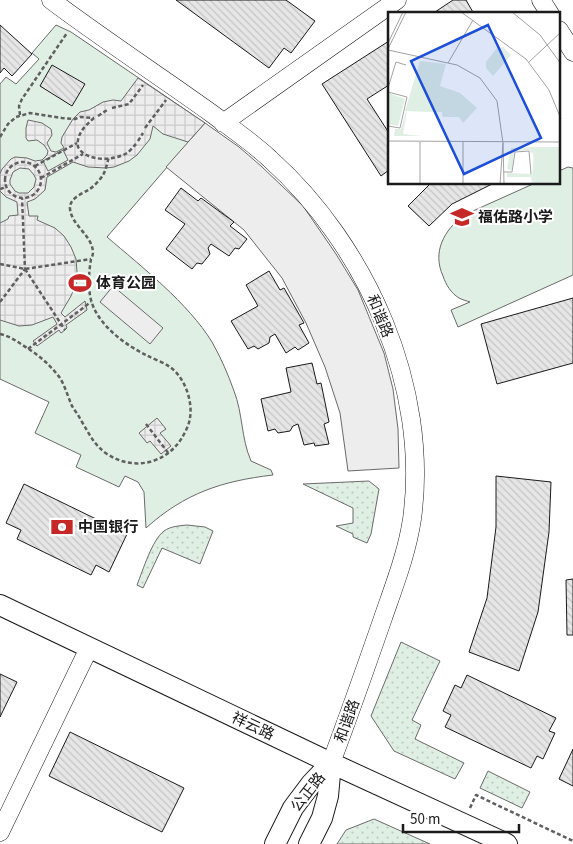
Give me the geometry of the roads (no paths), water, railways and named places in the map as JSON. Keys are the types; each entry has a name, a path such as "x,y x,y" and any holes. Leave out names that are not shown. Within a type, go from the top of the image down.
{"main road":[{"name":"祥云路","path":"0,604 331,763 507,844"},
{"name":"公正路","path":"275,844 293,808 311,784 331,763"},
{"name":"公正路","path":"309,844 322,818 328,796 331,763"}],"street":[{"name":"和谐路","path":"50,0 176,88 270,158 309,198 349,253 375,300 388,334 403,381 410,418 414,450 414,496 407,543 373,648 331,763"},
{"path":"223,123 397,0"},
{"path":"541,0 549,12"},
{"path":"560,32 573,52"},
{"path":"0,832 89,648"}],"place":[{"name":"福佑路小学","path":"462,217"},
{"name":"体育公园","path":"80,283"},
{"name":"中国银行","path":"62,527"}]}
